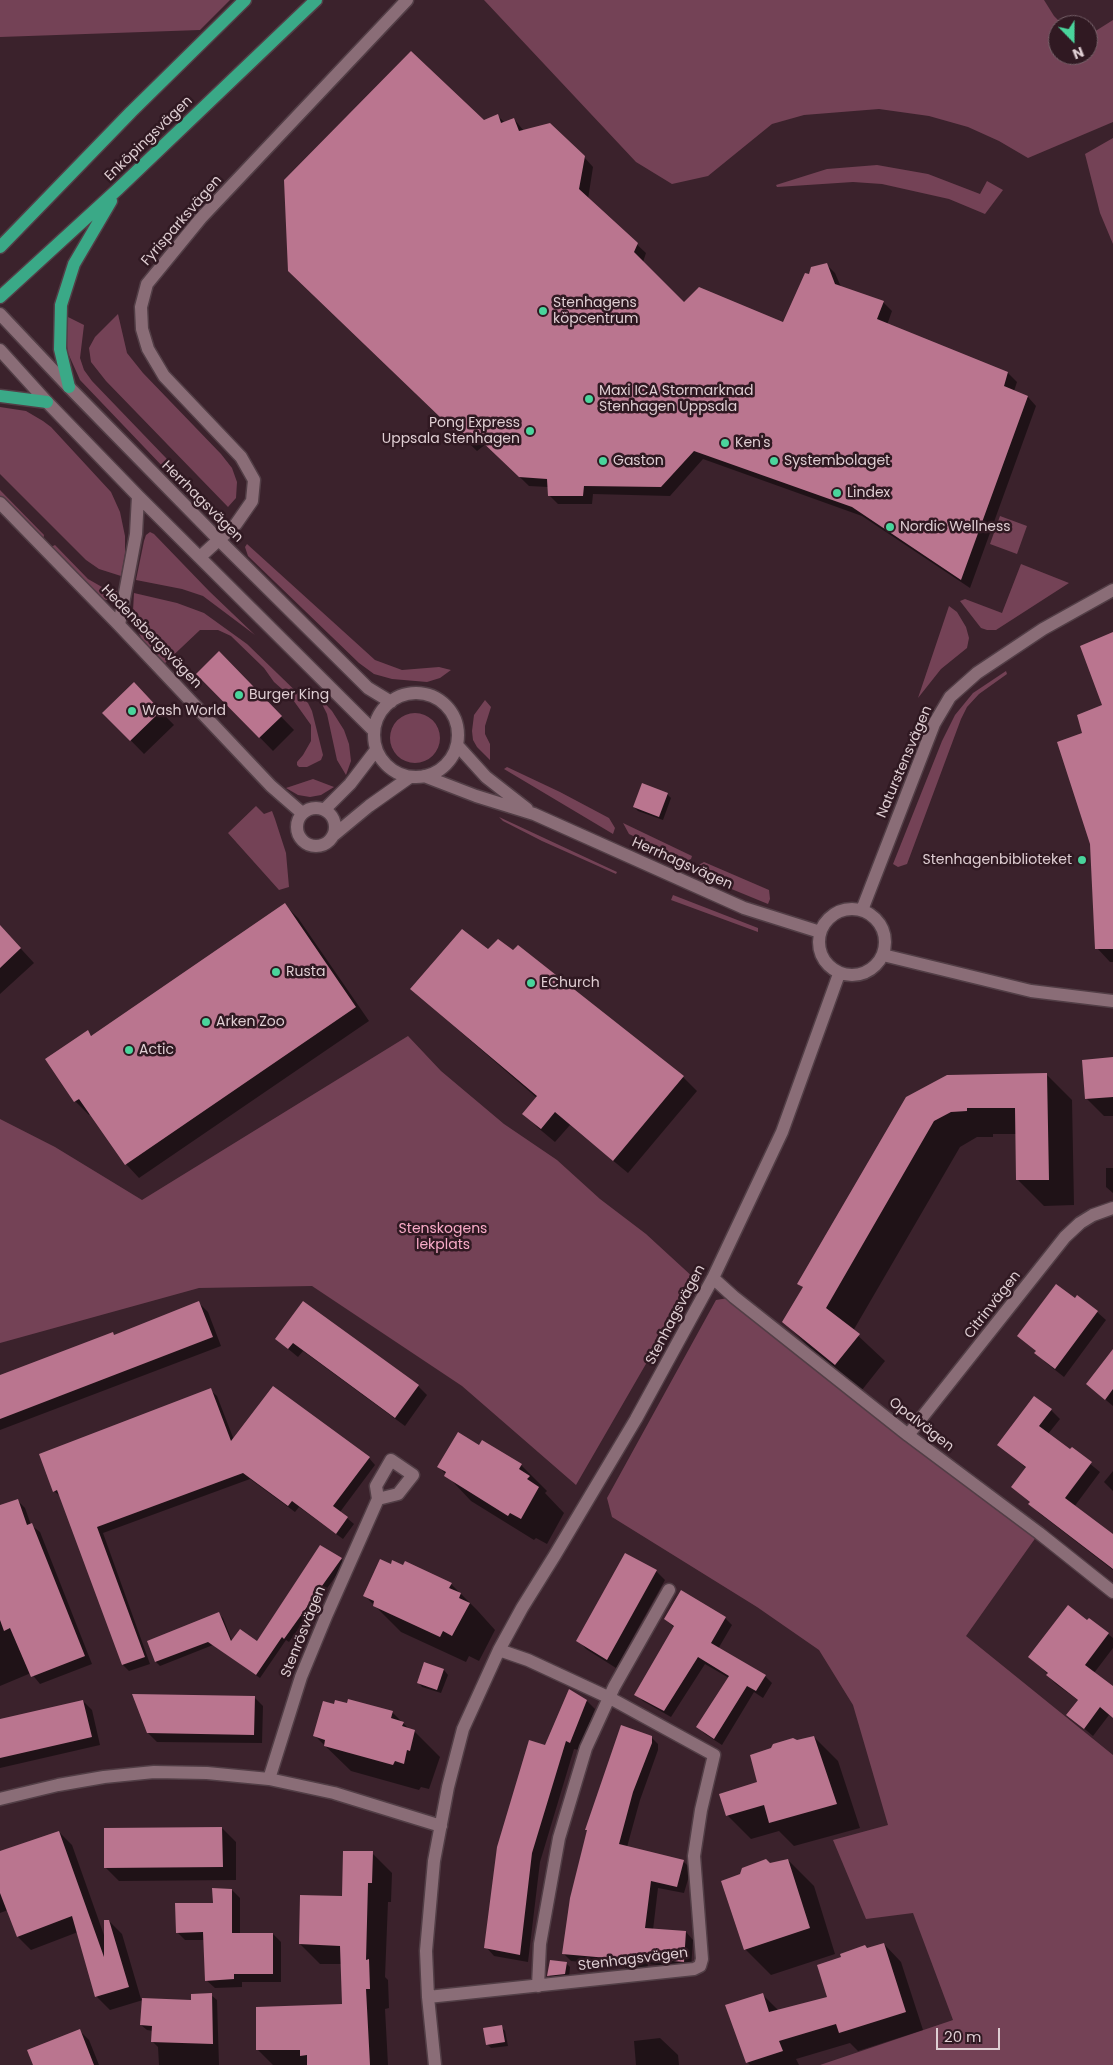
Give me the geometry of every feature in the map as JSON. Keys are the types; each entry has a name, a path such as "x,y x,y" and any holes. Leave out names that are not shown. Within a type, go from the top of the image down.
{"main road":[{"path":"0,247 131,112 245,0"},
{"name":"Enköpingsvägen","path":"0,297 118,189 316,0"},
{"path":"69,388 60,349 61,305 64,291 74,264 118,189"},
{"path":"0,396 47,402"}],"street":[{"name":"Fyrisparksvägen","path":"200,557 236,524 252,502 254,480 241,457 164,376 148,349 142,329 141,307 147,284 201,218 407,0"},
{"name":"Herrhagsvägen","path":"0,314 69,388 368,688 391,702"},
{"path":"0,350 47,402 138,496 374,731"},
{"path":"119,624 136,534 138,496"},
{"name":"Hedensbergsvägen","path":"0,503 119,624 271,786 302,813"},
{"name":"Naturstensvägen","path":"862,910 930,733 950,697 1007,652 1043,629 1113,590"},
{"path":"414,692 433,696 447,706 455,718 458,732 457,745 449,762 437,772 424,776 410,777 400,774 387,766 376,750 374,731 378,717 391,702 398,697 414,692"},
{"name":"Herrhagsvägen","path":"457,745 486,777 534,814"},
{"path":"325,809 350,784 376,750"},
{"name":"Herrhagsvägen","path":"424,776 476,796 534,814 744,908 820,932"},
{"path":"334,835 335,821 332,815 325,809 311,808 302,813 298,819 297,832 305,843 315,846 322,845 369,806 410,777"},
{"path":"850,909 862,910 872,915 880,923 885,933 884,955 870,971 860,975 849,976 839,974 827,964 820,951 818,942 820,932 827,920 837,912 850,909"},
{"path":"884,955 1031,991 1113,1001"},
{"name":"Stenhagsvägen","path":"435,2065 428,1997 426,1951 434,1861 448,1787 463,1729 499,1650 522,1608 556,1555 636,1419 713,1278 782,1132 839,974"},
{"name":"Citrinvägen","path":"908,1435 1065,1237 1080,1223 1093,1215 1113,1208"},
{"name":"Opalvägen","path":"713,1278 739,1301 908,1435 1039,1533 1113,1592"},
{"name":"Stenrösvägen","path":"269,1779 301,1677 378,1500"},
{"path":"538,1986 540,1944 559,1838 586,1748 609,1698 669,1590"},
{"name":"Stenhagsvägen","path":"428,1997 694,1969 700,1966 702,1960 694,1856 701,1810 714,1755 609,1698 528,1660 499,1650"},
{"path":"0,1799 58,1784 95,1778 154,1772 207,1773 269,1779 334,1793 441,1826"}],"green space":[{"path":"0,0 230,0 200,30 0,37"},
{"path":"484,0 1113,0 1113,122 1028,158 999,141 968,127 929,116 879,109 804,115 772,124 708,176 672,184 636,162"},
{"path":"1113,138 1113,244 1100,213 1085,154"},
{"path":"877,165 928,174 980,194 987,181 1003,190 985,214 949,199 882,184 853,182 777,187 776,185 827,169"},
{"path":"118,314 127,353 143,373 221,454 232,468 237,482 236,498 228,507 106,381 91,362 89,348 95,337"},
{"path":"66,316 84,325 80,358 84,370 92,381 215,509 208,514 80,380 68,353 65,333"},
{"path":"0,407 26,411 51,427 111,492 120,512 125,536 125,554 121,576 99,569 86,560 0,474"},
{"path":"0,490 44,535 43,541 0,497"},
{"path":"1000,516 1027,526 1017,554 990,544"},
{"path":"150,532 255,635 203,596 182,589 136,580 144,541 146,535"},
{"path":"247,544 375,660 402,670 439,667 451,670 440,678 427,682 392,679 374,674 359,663 248,556 245,547"},
{"path":"55,545 88,579 102,587 117,591 115,597 107,600 100,599 51,547"},
{"path":"1021,564 1069,583 996,630 981,628 960,601 965,599 1002,613"},
{"path":"134,593 177,603 204,613 247,644 308,703 312,711 323,755 321,760 307,767 299,767 297,765 297,762 311,741 311,725 291,697 274,682 264,668 231,636 218,630 200,630 163,665 145,645 136,628 133,611"},
{"path":"949,606 957,612 966,627 969,638 967,648 941,669 918,698"},
{"path":"1006,671 1007,674 979,694 967,707 907,864 898,867 893,864 942,741 955,715 973,693"},
{"path":"318,696 332,711 344,730 349,744 351,761 346,775 337,760 327,714"},
{"path":"485,700 491,707 485,726 485,734 490,744 490,760 477,747 473,740 472,731 474,715"},
{"path":"415,713 433,720 440,738 433,756 415,763 397,756 390,738 397,720"},
{"path":"507,767 609,818 615,828 613,834 504,769"},
{"path":"313,779 334,787 321,795 310,797 298,795 286,788"},
{"path":"256,806 264,814 272,811 286,853 289,887 279,890 228,833"},
{"path":"499,817 617,872 616,874 542,841 503,821"},
{"path":"623,823 692,856 691,859 686,861 629,834"},
{"path":"704,862 769,890 770,899 768,904 690,872 691,869"},
{"path":"673,895 758,928 758,932 671,900"},
{"name":"Stenskogens lekplats","path":"408,1036 441,1071 504,1124 557,1160 600,1199 646,1234 695,1279 576,1485 462,1386 312,1286 199,1288 0,1343 0,1119 55,1147 142,1200"},
{"path":"734,1297 1039,1533 966,1636 1113,1755 1113,2065 820,2065 953,2020 913,1913 866,1919 833,1840 888,1825 853,1705 819,1650 757,1607 612,1517 607,1498 716,1300"}],"building":[{"name":"Stenhagens köpcentrum","path":"411,51 484,120 498,114 501,123 514,118 519,131 550,123 585,156 579,189 638,243 634,252 684,302 699,287 783,322 805,273 809,274 811,267 827,263 835,284 884,301 877,319 1008,372 1004,386 1028,396 961,580 852,507 694,451 661,487 584,486 583,496 548,496 547,479 519,477 476,436 467,443 288,271 284,180"},
{"path":"1113,632 1113,949 1095,949 1090,844 1057,742 1082,733 1077,715 1102,705 1080,646"},
{"name":"Burger King","path":"219,651 282,716 259,738 196,674"},
{"name":"Wash World","path":"134,682 161,711 130,741 102,713"},
{"path":"642,783 668,793 659,817 633,807"},
{"path":"285,903 356,1007 125,1165 79,1099 74,1102 45,1059 88,1030 91,1036"},
{"path":"0,925 21,948 0,968"},
{"path":"462,929 488,949 498,939 513,950 518,945 684,1076 613,1161 555,1112 541,1129 522,1114 537,1096 410,989"},
{"path":"1113,1057 1113,1097 1085,1099 1082,1060"},
{"path":"1047,1073 1049,1180 1016,1180 1015,1108 967,1108 967,1111 951,1112 934,1121 826,1308 860,1334 835,1365 782,1322 803,1287 797,1284 906,1097 947,1075"},
{"path":"1056,1284 1075,1298 1077,1295 1098,1311 1055,1369 1034,1353 1036,1351 1017,1336"},
{"path":"199,1301 213,1337 0,1419 0,1375 113,1332 114,1335"},
{"path":"303,1301 419,1385 395,1418 293,1343 288,1349 275,1339"},
{"path":"1113,1349 1113,1389 1105,1400 1086,1384"},
{"path":"273,1386 370,1457 333,1506 348,1517 336,1534 292,1501 288,1506 243,1473 97,1527 145,1657 122,1665 57,1490 53,1492 39,1454 211,1388 231,1441"},
{"path":"1034,1396 1052,1409 1039,1426 1070,1449 1072,1447 1092,1462 1065,1498 1113,1534 1113,1569 1028,1504 1030,1502 1011,1487 1026,1467 997,1445"},
{"path":"458,1432 479,1445 482,1440 522,1464 519,1469 530,1476 527,1479 539,1487 521,1519 510,1513 508,1516 444,1476 446,1472 437,1467"},
{"path":"18,1499 27,1525 32,1523 85,1656 31,1677 10,1628 4,1631 0,1620 0,1505"},
{"path":"320,1545 342,1558 284,1639 282,1637 256,1675 208,1642 155,1662 147,1641 219,1612 231,1641 240,1629 257,1641"},
{"path":"625,1553 657,1570 607,1660 576,1641"},
{"path":"380,1559 391,1564 392,1560 403,1565 405,1561 452,1583 449,1588 461,1593 459,1598 470,1603 452,1636 443,1631 440,1637 373,1606 374,1601 363,1596"},
{"path":"681,1590 726,1617 711,1643 766,1675 756,1691 747,1686 714,1739 696,1727 729,1676 698,1657 664,1711 634,1695 674,1626 664,1619"},
{"path":"1068,1605 1087,1620 1089,1618 1109,1633 1085,1665 1113,1686 1113,1718 1100,1707 1084,1729 1066,1715 1078,1700 1046,1675 1048,1673 1028,1657"},
{"path":"424,1662 444,1669 437,1690 417,1683"},
{"path":"569,1689 587,1700 570,1743 566,1741 532,1853 520,1955 484,1948 497,1847 529,1740 545,1745"},
{"path":"132,1694 255,1696 254,1735 147,1733"},
{"path":"348,1699 393,1711 391,1718 404,1722 402,1726 415,1730 410,1751 407,1750 404,1764 395,1761 393,1765 324,1746 325,1740 313,1736 323,1701 334,1704 335,1700 347,1703"},
{"path":"83,1700 92,1737 0,1758 0,1719"},
{"path":"621,1725 652,1736 652,1743 633,1792 619,1844 684,1860 677,1887 651,1881 645,1928 686,1931 684,1962 641,1958 640,1964 618,1962 619,1959 562,1954 570,1898 587,1830 585,1830"},
{"path":"814,1736 837,1804 769,1823 764,1805 726,1816 719,1794 757,1782 750,1755 771,1748 773,1744 793,1738 797,1740"},
{"path":"222,1827 223,1867 104,1868 104,1828"},
{"path":"59,1831 104,1957 104,1920 109,1920 129,1987 95,1997 72,1916 17,1937 0,1893 0,1851"},
{"path":"343,1851 373,1851 372,1883 368,1883 366,1960 369,1959 370,1989 366,1989 370,2065 307,2065 307,2055 300,2056 300,2050 256,2050 256,2007 342,2004 340,1946 299,1944 300,1895 342,1896"},
{"path":"766,1859 770,1863 788,1859 810,1928 744,1950 721,1881 740,1874 742,1868"},
{"path":"212,1888 232,1889 232,1933 273,1933 273,1974 234,1974 234,1979 205,1981 203,1932 176,1933 175,1903 213,1903"},
{"path":"884,1943 906,2012 839,2033 836,2024 779,2041 783,2051 746,2063 725,2005 763,1993 769,2012 827,1997 817,1965 841,1957 840,1954 865,1945 867,1948"},
{"path":"550,1960 567,1962 565,1974 547,1976"},
{"path":"212,1993 213,2044 151,2042 152,2026 140,2025 142,1998 191,2000 191,1994"},
{"path":"502,2025 505,2042 486,2045 483,2028"},
{"path":"80,2029 94,2065 33,2065 27,2050"}],"place":[{"name":"Stenhagens köpcentrum","path":"543,311"},
{"name":"Maxi ICA Stormarknad Stenhagen Uppsala","path":"589,399"},
{"name":"Pong Express Uppsala Stenhagen","path":"530,431"},
{"name":"Ken's","path":"725,443"},
{"name":"Gaston","path":"603,461"},
{"name":"Systembolaget","path":"774,461"},
{"name":"Lindex","path":"837,493"},
{"name":"Nordic Wellness","path":"890,527"},
{"name":"Burger King","path":"239,695"},
{"name":"Wash World","path":"132,711"},
{"name":"Stenhagenbiblioteket","path":"1082,860"},
{"name":"Rusta","path":"276,972"},
{"name":"EChurch","path":"531,983"},
{"name":"Arken Zoo","path":"206,1022"},
{"name":"Actic","path":"129,1050"}]}
